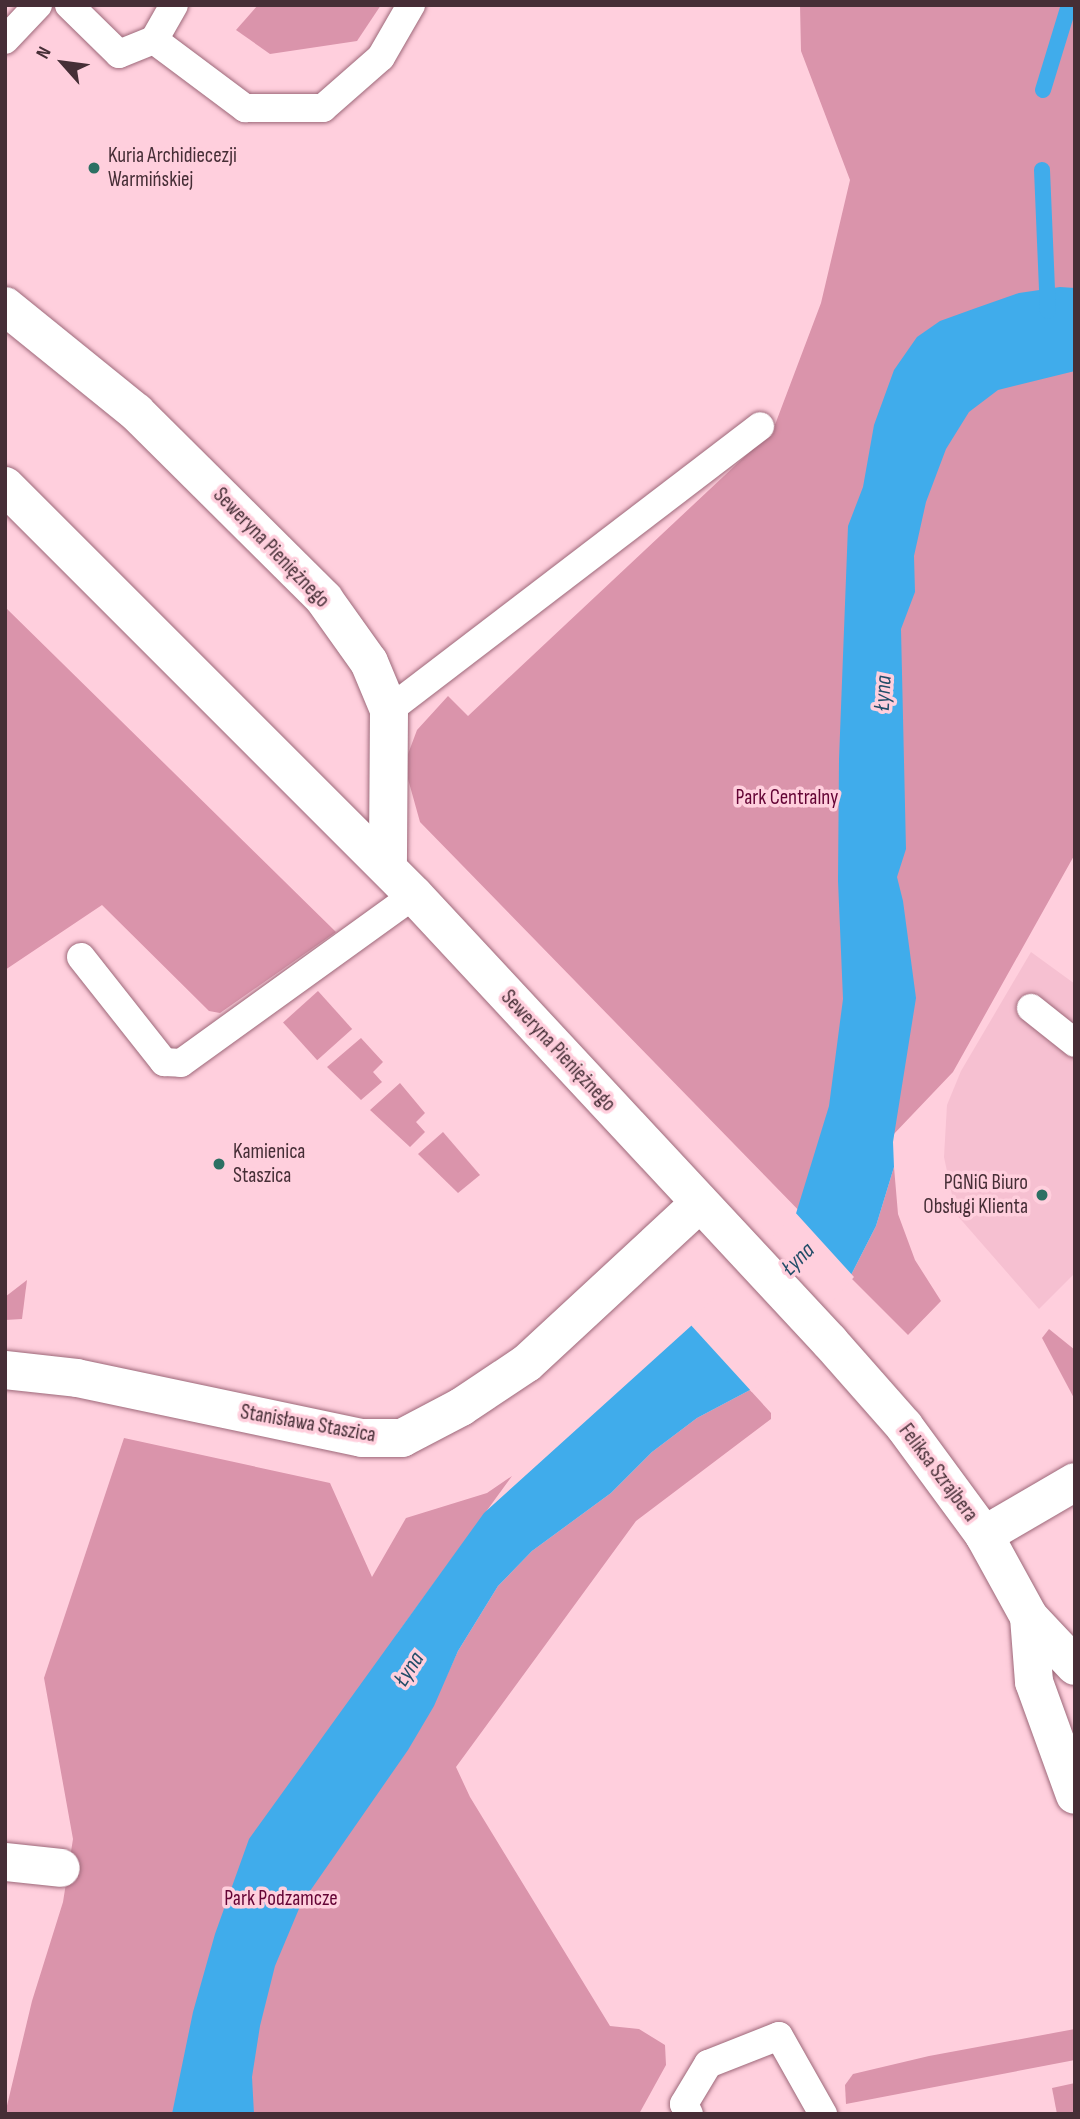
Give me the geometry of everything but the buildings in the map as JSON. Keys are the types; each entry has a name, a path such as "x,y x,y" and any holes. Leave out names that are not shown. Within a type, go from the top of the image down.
{"street":[{"name":"Seweryna Pieniężnego","path":"5,306 136,412 324,599 369,662 388,710 388,868"},
{"name":"Seweryna Pieniężnego","path":"5,486 388,868 830,1342"},
{"name":"Stanisława Staszica","path":"5,1370 77,1378 362,1437 401,1438 461,1407 527,1363 712,1217"},
{"name":"Feliksa Szrajbera","path":"830,1342 904,1426 984,1535 1029,1617 1075,1666"},
{"path":"984,1535 1075,1482"},
{"name":"Feliksa Szrajbera","path":"1029,1617 1034,1682 1075,1795"},
{"path":"5,1862 61,1868"}],"lane":[{"path":"5,40 38,5"},
{"path":"69,5 119,54 154,40 174,5"},
{"path":"154,40 246,108 323,108 381,57 411,5"},
{"path":"388,710 760,426"},
{"path":"81,957 164,1062 181,1063 414,895"},
{"path":"1031,1008 1075,1044"},
{"path":"689,2114 684,2104 708,2064 779,2036 823,2114"}],"shaded area":[{"path":"1031,952 1075,984 1075,1273 1039,1309 956,1214 944,1157 947,1105 961,1071"}],"green space":[{"path":"258,5 381,5 357,41 270,54 236,30"},
{"name":"Park Centralny","path":"800,5 1075,5 1075,854 953,1072 810,1222 420,822 408,779 408,754 417,730 448,696 468,716 773,430 821,303 850,180 801,51"},
{"path":"5,607 336,932 220,1013 209,1011 102,905 5,970"},
{"path":"318,991 352,1029 317,1060 283,1022"},
{"path":"361,1038 383,1062 373,1072 382,1082 361,1100 327,1067"},
{"path":"400,1083 425,1113 416,1122 425,1132 410,1147 370,1110"},
{"path":"443,1132 480,1175 458,1193 418,1154"},
{"path":"894,1167 898,1214 915,1260 941,1301 908,1335 850,1277 876,1226"},
{"path":"27,1280 22,1319 5,1320 5,1297"},
{"path":"1049,1329 1075,1350 1075,1400 1042,1338"},
{"name":"Park Podzamcze","path":"750,1390 771,1413 771,1419 636,1521 456,1767 470,1797 610,2026 639,2029 665,2045 666,2065 639,2114 5,2114 32,2001 63,1902 73,1839 44,1678 124,1438 330,1483 372,1577 406,1518 487,1493 512,1476 397,1634 431,1710 458,1651 498,1586 532,1551 611,1493 652,1452 697,1418"},
{"path":"1075,2029 1075,2060 846,2104 845,2085 853,2074 929,2056"},
{"path":"1075,2083 1075,2114 1057,2114 1052,2088"}],"water":[{"name":"Łyna","path":"1060,287 1075,288 1075,371 998,390 969,412 946,449 926,502 914,556 915,592 901,629 906,849 897,877 903,901 916,998 893,1142 894,1167 876,1226 850,1277 750,1390 697,1418 652,1452 611,1493 532,1551 498,1586 458,1651 434,1706 408,1750 301,1904 275,1966 260,2026 252,2077 254,2114 172,2114 193,2012 215,1934 249,1839 484,1513 691,1326 794,1220 829,1106 843,999 838,881 839,759 848,526 863,487 874,425 894,370 917,337 940,321 976,308 1019,293"}],"pier":[{"path":"794,1211 854,1277 752,1392 689,1323 791,1218"}],"waterway":[{"path":"1043,90 1069,5"},
{"path":"1042,170 1048,311"}],"place":[{"name":"Kuria Archidiecezji Warmińskiej","path":"94,168"},
{"name":"Kamienica Staszica","path":"219,1164"},
{"name":"PGNiG Biuro Obsługi Klienta","path":"1042,1195"}]}
